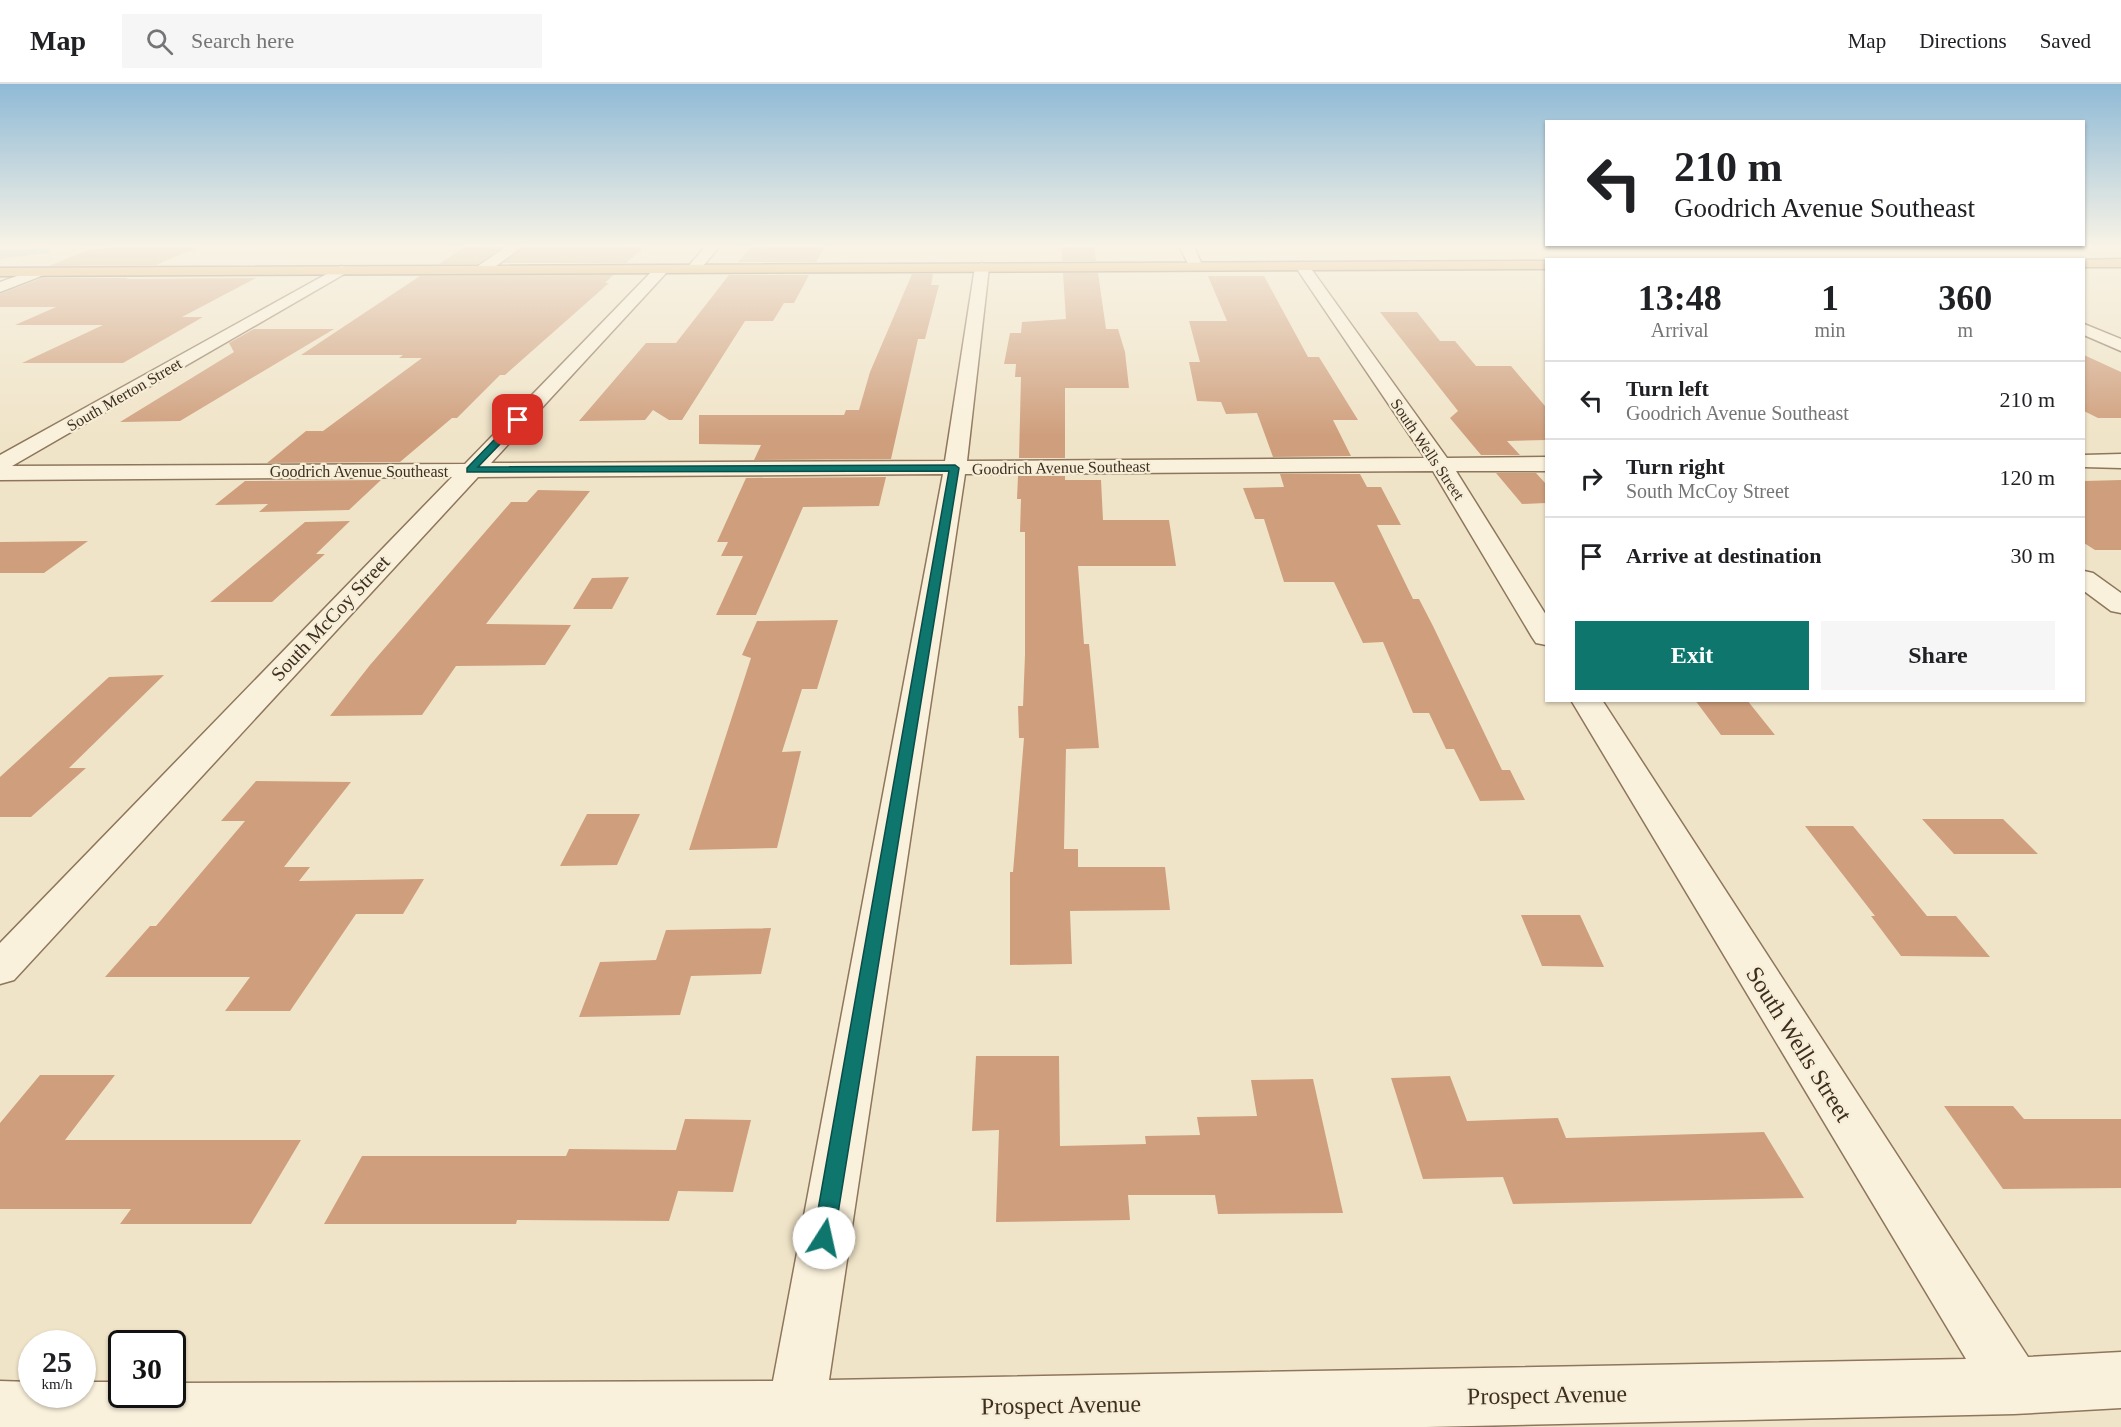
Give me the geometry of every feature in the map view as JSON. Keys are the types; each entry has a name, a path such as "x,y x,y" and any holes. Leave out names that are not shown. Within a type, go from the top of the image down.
{"street":[{"name":"South Merton Street","path":"0,464 271,310"},
{"name":"South McCoy Street","path":"0,969 623,310"},
{"path":"796,1411 955,468 976,310"},
{"name":"South Wells Street","path":"1332,310 1440,464 1545,635"},
{"path":"2085,329 2121,346"},
{"path":"2085,461 2121,461"},
{"name":"Goodrich Avenue Southeast","path":"0,473 1545,464"},
{"path":"2085,580 2121,605"},
{"name":"South Wells Street","path":"1587,702 2014,1386"},
{"name":"Prospect Avenue","path":"0,1410 796,1411 2014,1386 2121,1380"}],"building":[{"path":"50,310 196,310 182,317 203,317 123,363 22,363 103,325 15,325"},
{"path":"369,310 579,310 505,375 500,375 457,418 452,418 400,462 267,463 306,431 323,431 422,358 399,358 403,355 301,355"},
{"path":"702,310 780,310 773,321 745,321 682,420 669,420 653,410 645,420 579,421 646,343 676,343"},
{"path":"897,310 933,310 925,339 918,339 891,459 754,460 761,445 699,444 699,415 844,415 846,410 859,410 870,372"},
{"path":"1065,310 1103,310 1106,329 1118,329 1125,352 1129,388 1065,388 1065,458 1019,458 1021,377 1015,377 1016,364 1004,364 1010,333 1021,333 1022,322 1066,319"},
{"path":"1222,310 1282,310 1308,357 1319,357 1358,420 1333,420 1351,456 1273,457 1257,413 1226,414 1221,402 1197,401 1189,362 1200,362 1189,321 1227,321"},
{"path":"1380,312 1417,312 1440,341 1455,341 1476,366 1511,366 1545,406 1545,440 1507,441 1520,455 1481,455 1450,418 1458,411"},
{"path":"254,329 334,329 180,421 120,422 234,352 229,343"},
{"path":"2085,355 2121,372 2121,418 2098,418 2085,412"},
{"path":"1496,473 1536,473 1545,483 1545,503 1522,504"},
{"path":"1280,474 1360,474 1367,487 1381,487 1401,525 1377,525 1413,599 1419,599 1433,626 1502,770 1510,770 1525,800 1480,801 1454,749 1446,749 1429,713 1413,713 1383,642 1363,643 1334,582 1284,582 1264,519 1255,519 1243,488 1284,487"},
{"path":"1018,476 1065,476 1065,480 1101,480 1103,520 1169,520 1176,566 1078,566 1084,644 1089,644 1099,748 1066,749 1064,849 1078,849 1078,867 1165,867 1170,910 1070,911 1072,964 1010,965 1010,872 1013,872 1024,738 1019,738 1018,706 1023,706 1025,532 1020,532 1021,499 1017,499"},
{"path":"886,477 879,506 803,507 756,615 716,615 743,556 721,556 728,542 717,542 746,478"},
{"path":"381,480 349,510 259,512 268,504 215,505 245,481"},
{"path":"2121,480 2121,550 2095,550 2085,544 2085,481"},
{"path":"538,490 590,491 486,624 571,625 545,665 456,666 422,715 330,716 370,665 511,502 527,502"},
{"path":"350,521 316,554 325,554 272,602 210,602 305,522"},
{"path":"88,541 44,573 0,573 0,542"},
{"path":"629,577 612,609 573,609 592,578"},
{"path":"838,620 817,689 802,689 782,752 801,751 777,848 689,850 751,658 742,655 757,621"},
{"path":"164,675 69,768 86,768 31,817 0,817 0,777 109,677"},
{"path":"1696,702 1749,702 1775,735 1721,735"},
{"path":"256,781 351,782 284,867 310,867 299,881 424,879 403,914 356,914 290,1011 225,1011 250,977 105,977 150,926 156,926 245,821 221,821"},
{"path":"587,814 640,814 617,865 560,866"},
{"path":"1922,819 2003,819 2038,854 1954,854"},
{"path":"1805,826 1853,826 1927,916 1956,916 1990,957 1901,956 1871,916 1875,916"},
{"path":"1521,915 1580,915 1604,967 1542,966"},
{"path":"771,928 761,974 691,976 680,1015 579,1017 600,962 656,960 666,930"},
{"path":"976,1056 1059,1056 1060,1146 1146,1144 1145,1136 1200,1135 1197,1117 1257,1116 1251,1080 1313,1079 1343,1213 1218,1214 1215,1195 1128,1195 1130,1220 996,1222 999,1130 972,1131"},
{"path":"40,1075 115,1075 65,1140 301,1140 251,1224 120,1224 131,1209 0,1209 0,1123"},
{"path":"1450,1076 1467,1121 1558,1118 1566,1138 1764,1132 1804,1198 1513,1204 1503,1177 1423,1179 1391,1078"},
{"path":"1944,1106 2013,1106 2024,1119 2121,1119 2121,1188 2003,1189"},
{"path":"685,1119 751,1120 733,1192 678,1191 669,1221 517,1220 516,1224 324,1224 362,1156 566,1156 569,1149 676,1150"}],"route":[{"path":"518,420 470,470 955,468 824,1238"}]}
